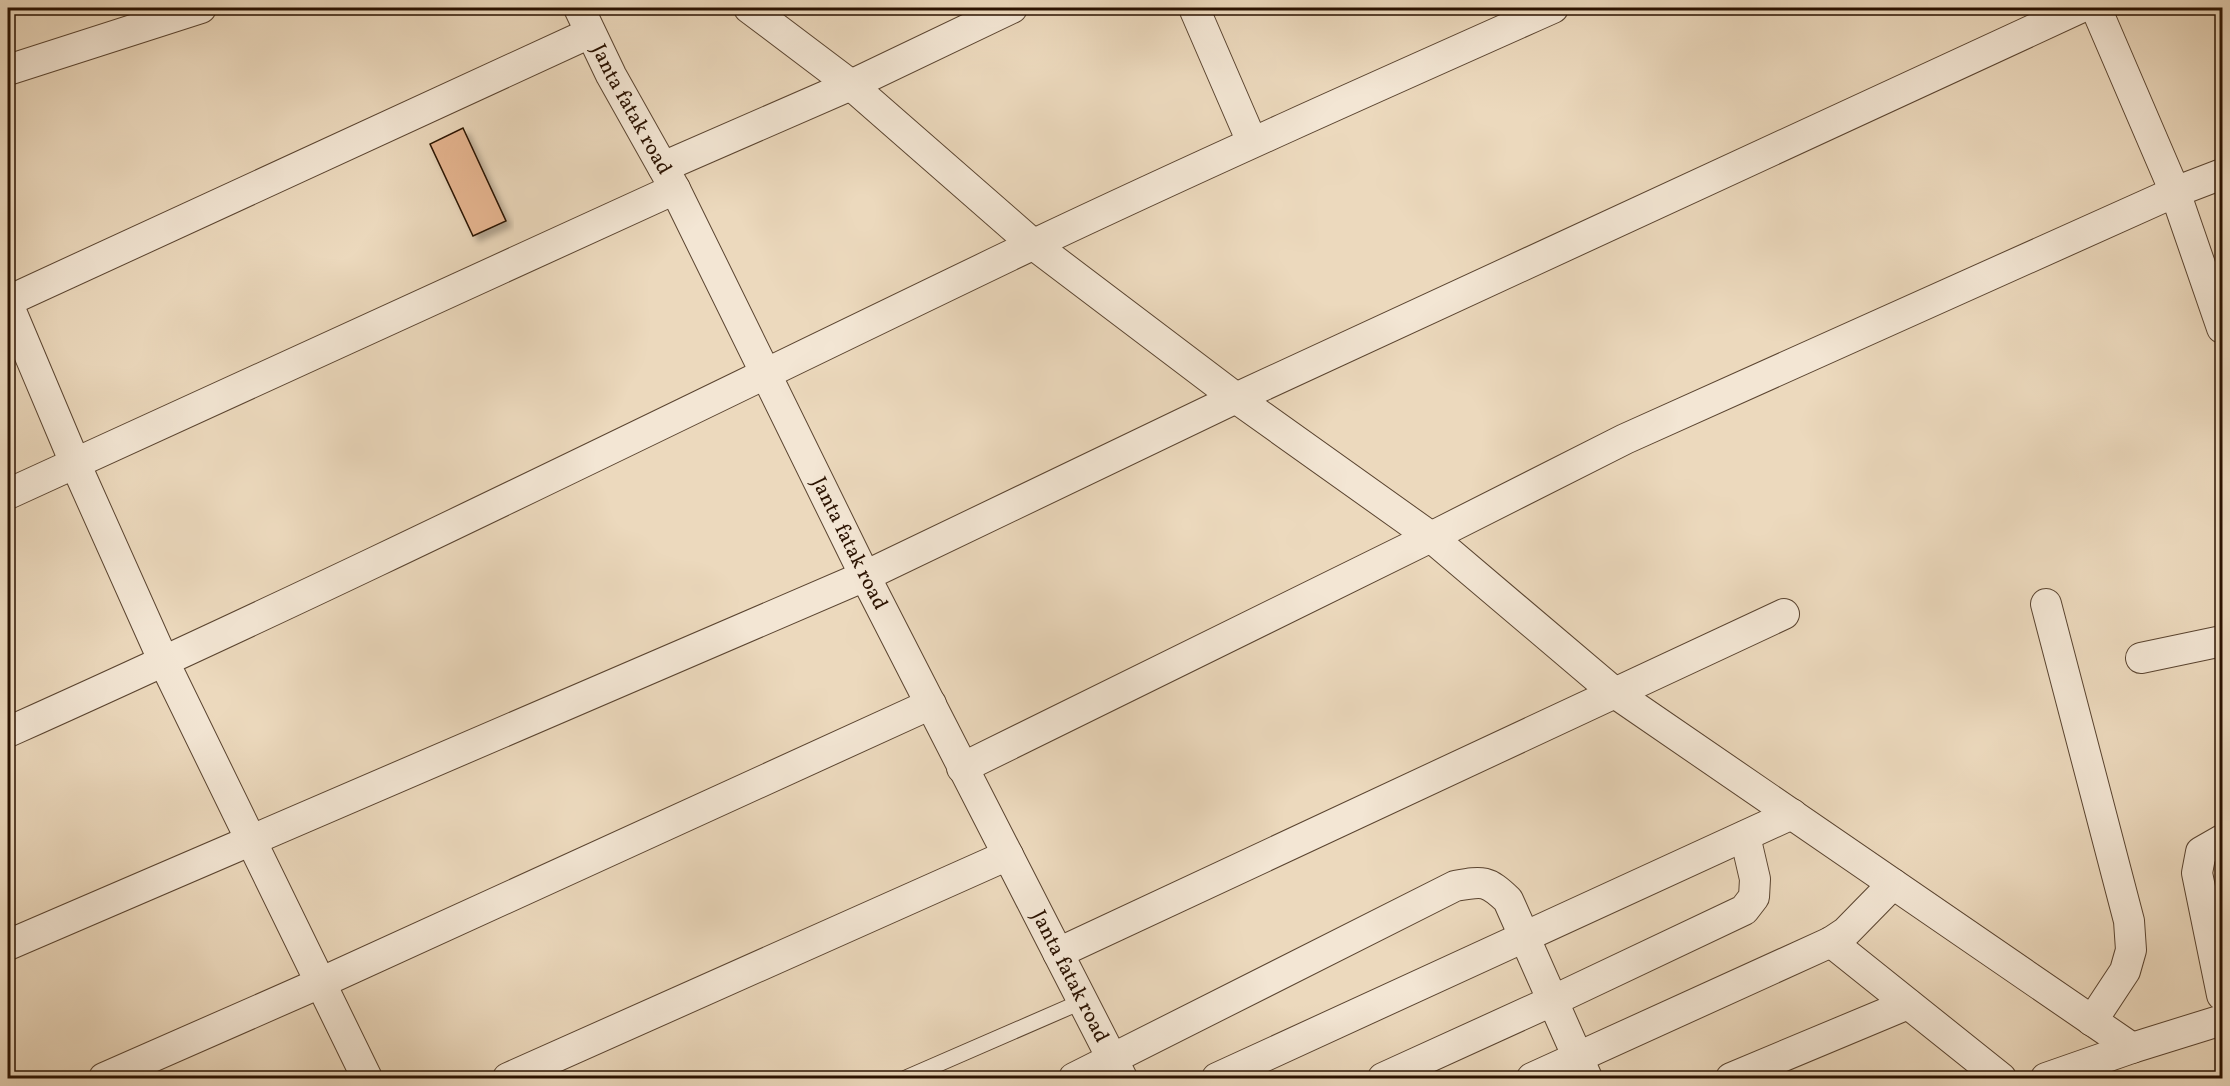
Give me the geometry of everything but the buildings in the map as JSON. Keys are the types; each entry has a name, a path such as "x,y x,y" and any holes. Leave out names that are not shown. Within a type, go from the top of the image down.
{"street":[{"path":"8,70 201,8"},
{"path":"749,8 851,86 1034,245 1236,398 1431,537 1616,693 2132,1048"},
{"path":"8,494 669,178 1012,8"},
{"path":"1194,8 1252,142"},
{"path":"8,732 164,662 1252,142 1553,8"},
{"path":"8,945 865,576 1236,398 2080,8"},
{"path":"2096,8 2175,192 2223,328"},
{"path":"366,1078 164,662 75,463 8,303 585,20"},
{"name":"Janta fatak road","path":"585,20 611,75 669,178 865,576 1117,1069"},
{"path":"962,768 1625,439 2175,192 2223,174"},
{"path":"2046,604 2129,921 2131,950 2126,971 2092,1021"},
{"path":"1058,953 1784,614"},
{"path":"2141,658 2223,641"},
{"path":"104,1078 320,983 931,704"},
{"path":"1217,1078 1792,814"},
{"path":"1383,1078 1744,910 1754,897 1755,879 1744,836"},
{"path":"2223,840 2201,852 2197,873 2223,995"},
{"path":"508,1078 1008,855"},
{"path":"1074,1078 1117,1069 1455,886 1476,882 1493,885 1508,900 1582,1068"},
{"path":"1532,1078 1582,1068 1831,942 1846,932 1893,884"},
{"path":"1831,942 2001,1078"},
{"path":"1731,1078 1908,1004"},
{"path":"2046,1078 2223,1020"}],"lane":[{"path":"906,1078 1083,1001"}]}
